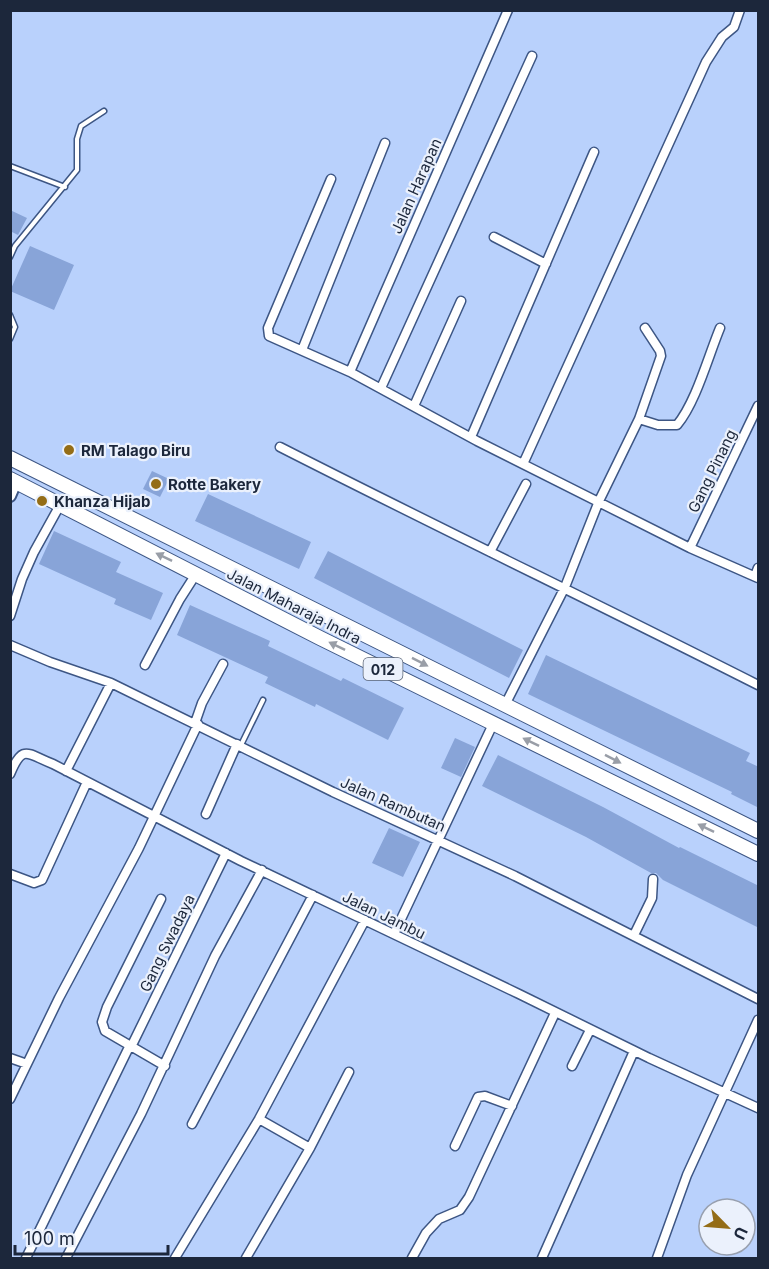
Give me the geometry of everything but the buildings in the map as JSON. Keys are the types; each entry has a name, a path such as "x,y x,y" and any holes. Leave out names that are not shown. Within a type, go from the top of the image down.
{"highway":[{"name":"Jalan Maharaja Indra","path":"10,458 759,831"},
{"name":"Jalan Maharaja Indra","path":"13,481 493,724 759,854"},
{"path":"232,593 243,574"}],"street":[{"name":"Jalan Harapan","path":"350,372 508,10"},
{"path":"523,464 706,62 722,37 734,27 740,10"},
{"path":"381,388 532,56"},
{"path":"303,350 385,143"},
{"path":"471,437 594,152"},
{"path":"332,179 268,327 269,336 350,372 523,464 690,548 757,574"},
{"path":"494,237 546,264"},
{"path":"414,406 461,301"},
{"path":"505,705 565,587 599,501 639,419 661,356 645,328"},
{"path":"639,419 658,424 676,425 683,417 693,395 720,328"},
{"name":"Gang Pinang","path":"690,548 759,406"},
{"path":"280,447 759,685"},
{"path":"10,496 13,481"},
{"path":"490,552 526,484"},
{"path":"10,616 34,552 60,505"},
{"path":"145,665 180,598 196,574"},
{"name":"Jalan Rambutan","path":"10,645 50,662 111,683 196,723 333,792 634,935 759,999"},
{"path":"10,1099 58,998 139,848 196,723 202,703 224,664"},
{"path":"66,771 111,683"},
{"path":"394,934 493,724"},
{"path":"206,814 239,745"},
{"name":"Jalan Jambu","path":"10,774 17,757 22,753 27,753 226,853 590,1030 759,1108"},
{"path":"10,873 34,883 42,880 87,782"},
{"name":"Gang Swadaya","path":"26,1258 226,853"},
{"path":"66,1258 165,1066 214,956 262,870"},
{"path":"634,935 652,898 653,879"},
{"path":"192,1124 313,895"},
{"path":"160,899 107,1007 102,1022 105,1031 165,1066"},
{"path":"175,1258 259,1119 365,920"},
{"path":"412,1258 426,1233 439,1219 460,1209 470,1197 555,1013"},
{"path":"657,1258 687,1176 759,1020"},
{"path":"572,1066 590,1030"},
{"path":"542,1258 634,1051"},
{"path":"10,1058 27,1064"},
{"path":"246,1258 310,1148 349,1072"},
{"path":"455,1146 478,1097 485,1096 512,1106"},
{"path":"259,1119 310,1148"}],"lane":[{"path":"10,257 15,246 77,170 77,139 81,126 105,111"},
{"path":"10,166 65,187"},
{"path":"10,315 15,327 10,339"},
{"path":"239,745 263,700"}],"place":[{"name":"RM Talago Biru","path":"69,450"},
{"name":"Rotte Bakery","path":"156,484"},
{"name":"Khanza Hijab","path":"42,501"}]}
